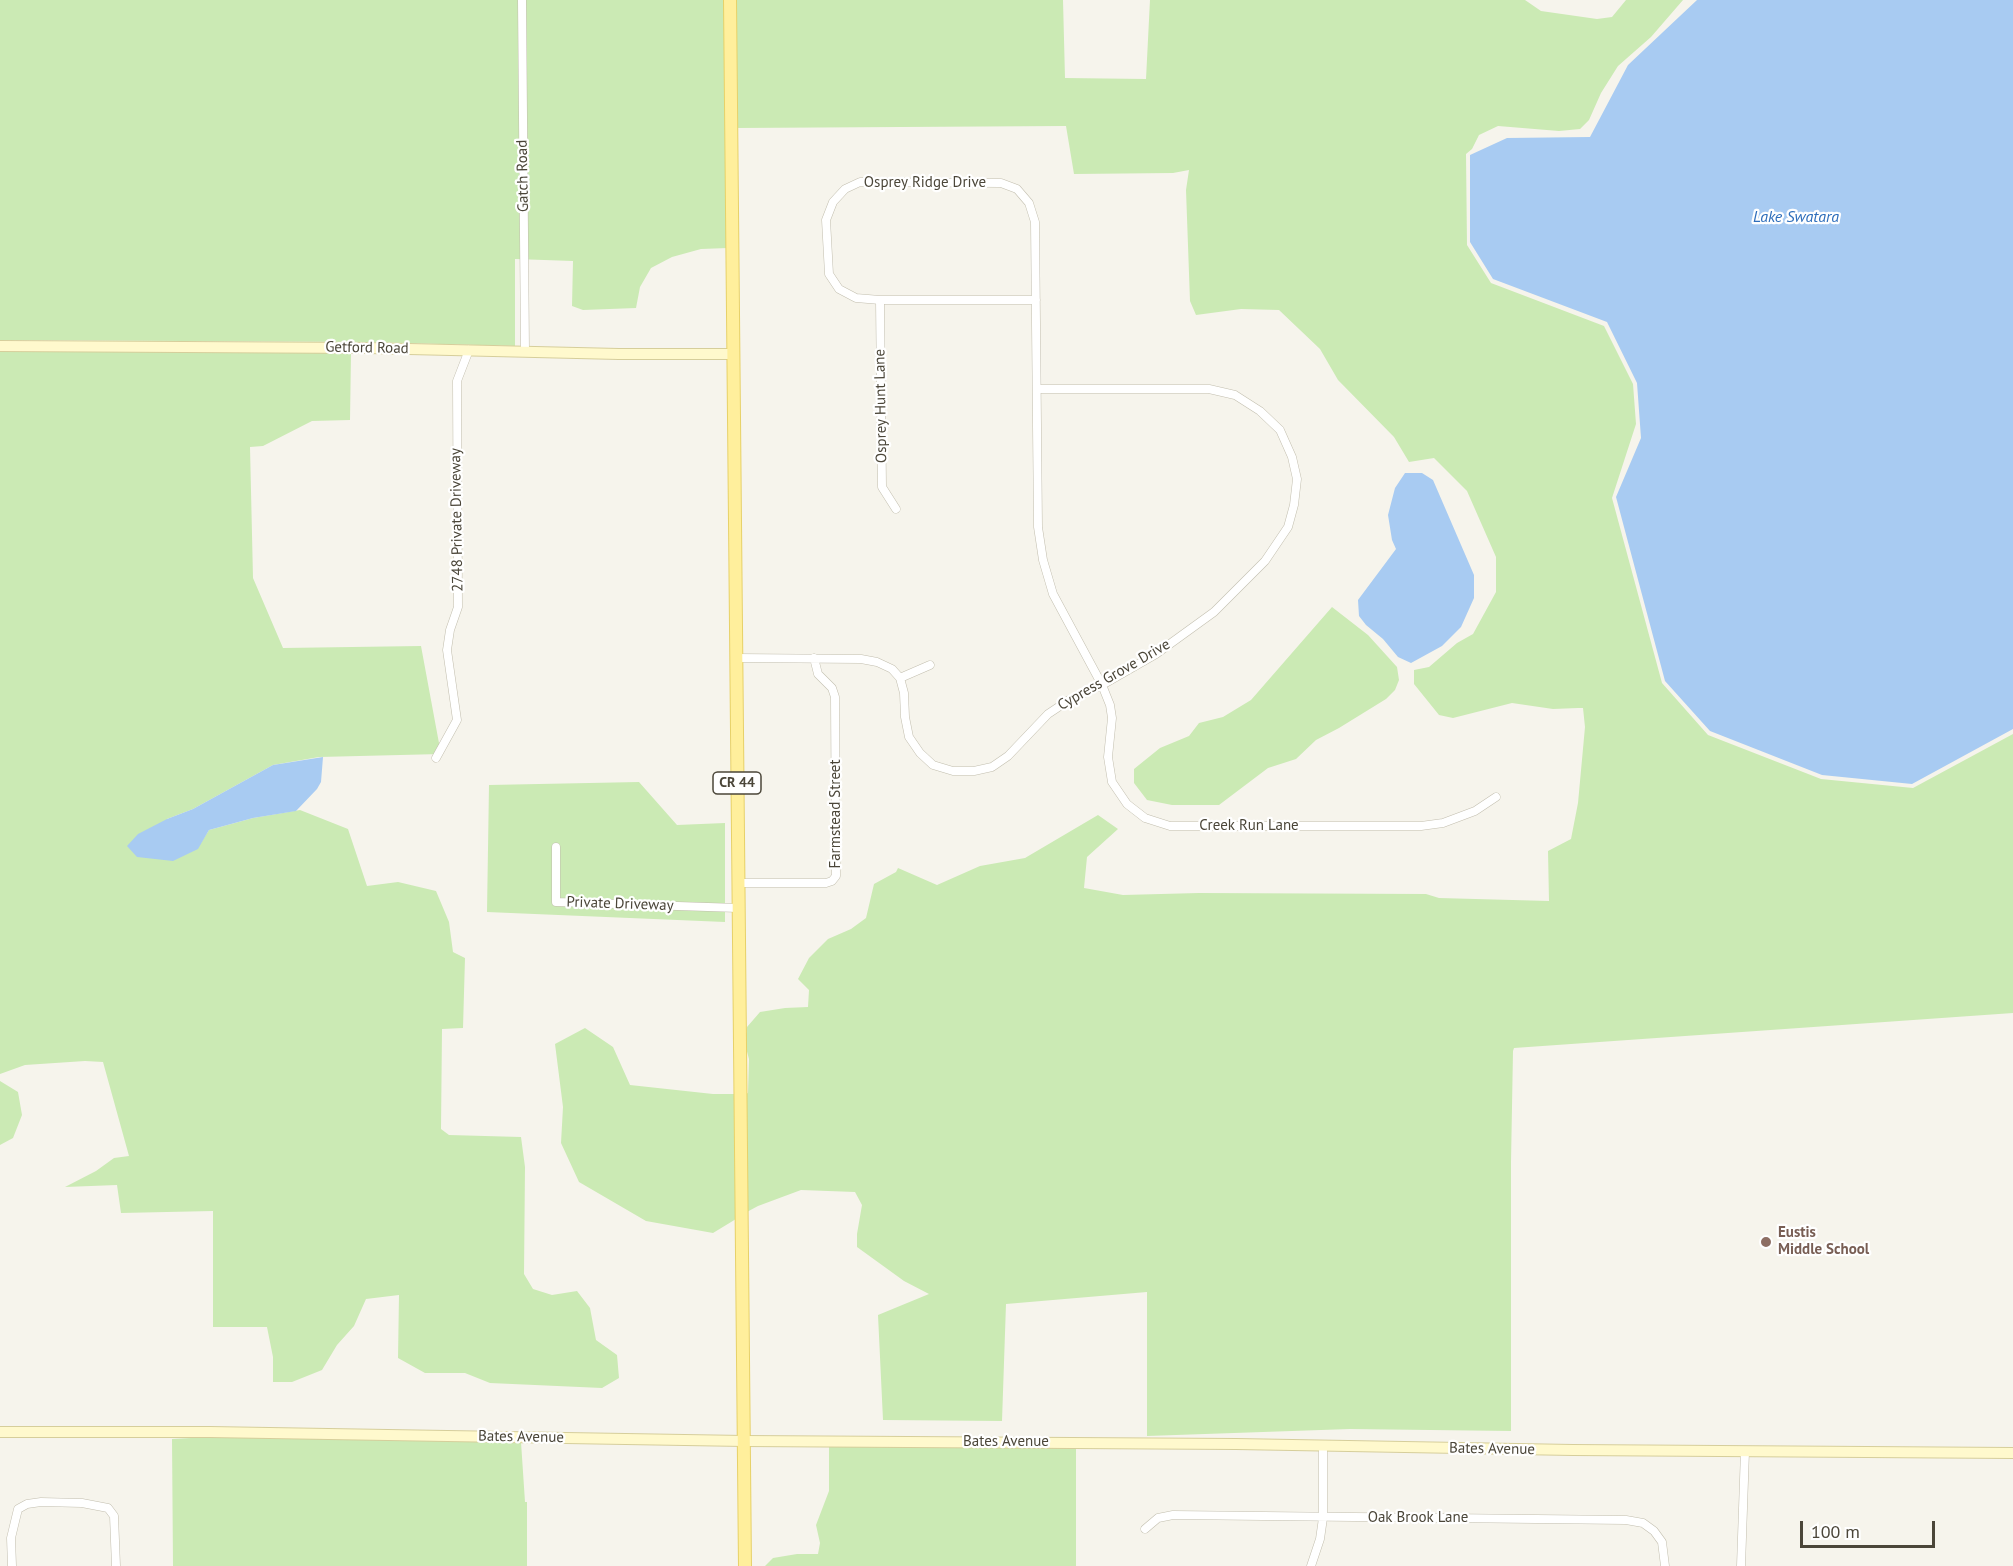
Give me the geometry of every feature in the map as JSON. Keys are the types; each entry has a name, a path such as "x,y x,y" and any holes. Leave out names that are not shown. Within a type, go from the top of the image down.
{"main road":[{"name":"CR 44","path":"730,0 744,1566"}],"street":[{"name":"Gatch Road","path":"522,0 525,351"},
{"name":"Osprey Ridge Drive","path":"1036,300 880,300 856,297 839,290 829,274 826,220 833,202 845,189 861,182 1001,183 1017,189 1029,202 1035,222 1036,300 1037,389 1038,527 1043,560 1053,594 1102,685"},
{"name":"Osprey Hunt Lane","path":"880,300 882,488 896,509"},
{"name":"Getford Road","path":"0,346 733,354"},
{"name":"2748 Private Driveway","path":"436,758 457,720 447,650 450,630 458,607 457,381 469,350"},
{"name":"Cypress Grove Drive","path":"900,678 909,737 920,753 933,765 953,771 974,771 992,767 1008,756 1048,714 1069,700 1102,685 1156,654 1214,612 1265,561 1288,527 1294,505 1297,479 1292,457 1280,430 1260,411 1235,395 1209,389 1037,389"},
{"path":"736,658 861,659 877,662 892,669 900,678 930,665"},
{"name":"Farmstead Street","path":"738,882 826,883 832,881 836,876 835,697 832,688 818,674 814,658"},
{"name":"Creek Run Lane","path":"1102,685 1110,705 1112,718 1107,758 1112,782 1127,804 1145,818 1170,826 1421,826 1443,824 1475,811 1496,797"},
{"name":"Private Driveway","path":"556,847 556,902 738,908"},
{"name":"Bates Avenue","path":"0,1432 210,1432 744,1441 2013,1453"},
{"path":"1311,1566 1320,1539 1323,1518 1323,1446"},
{"path":"1741,1566 1745,1451"},
{"path":"12,1566 11,1538 18,1509 27,1504 41,1502 88,1503 108,1508 114,1516 116,1566"},
{"name":"Oak Brook Lane","path":"1145,1529 1158,1518 1173,1515 1626,1520 1643,1523 1654,1531 1662,1542 1665,1566"}],"green space":[{"path":"0,0 725,0 728,248 701,249 672,257 651,268 640,287 636,308 583,310 572,306 573,261 515,259 515,346 367,342 0,340"},
{"path":"734,0 1063,0 1065,78 1146,79 1150,0 1525,0 1541,11 1597,19 1612,17 1626,0 1683,0 1651,37 1618,66 1601,93 1589,120 1580,129 1559,131 1498,126 1479,135 1472,149 1466,154 1467,245 1491,283 1604,326 1633,384 1636,424 1612,498 1662,683 1708,735 1821,779 1913,788 2013,734 2013,1013 1514,1048 1511,1162 1511,1431 1350,1429 1147,1436 1147,1292 1006,1304 1002,1421 883,1420 878,1315 929,1294 904,1281 857,1247 862,1205 855,1192 801,1190 745,1213 745,1094 748,1093 749,1059 745,1044 747,1027 760,1012 808,1007 809,990 798,979 809,958 828,939 851,929 866,918 874,884 896,872 898,868 937,885 980,866 1025,858 1098,815 1118,829 1087,857 1084,888 1123,895 1426,894 1439,898 1549,901 1548,851 1571,839 1578,803 1585,727 1583,708 1553,709 1512,703 1453,718 1439,715 1414,684 1414,670 1429,667 1457,643 1473,634 1496,592 1496,557 1467,491 1434,458 1409,462 1394,437 1338,380 1320,349 1279,310 1241,309 1196,315 1190,301 1186,190 1189,170 1173,173 1074,174 1066,126 736,128"},
{"path":"0,351 351,353 350,420 312,421 263,446 250,447 253,578 283,648 421,646 441,754 319,757 273,765 193,809 167,819 197,849 209,830 253,818 300,810 348,829 367,886 398,882 436,891 449,922 453,952 465,958 463,1028 442,1029 441,1129 449,1135 521,1137 525,1167 524,1274 533,1289 552,1295 577,1291 590,1308 596,1340 617,1355 619,1378 602,1388 490,1383 465,1373 425,1373 398,1358 399,1295 366,1299 354,1326 337,1345 322,1370 292,1382 273,1382 273,1357 267,1327 213,1327 213,1211 121,1213 117,1185 65,1187 96,1171 114,1158 129,1156 103,1062 25,1065 0,1074"},
{"path":"1332,607 1368,635 1397,667 1399,680 1395,690 1386,699 1316,740 1296,759 1268,768 1219,805 1172,805 1147,800 1134,783 1134,769 1160,748 1189,736 1199,723 1223,717 1251,700"},
{"path":"639,782 677,825 725,823 725,922 487,912 489,785"},
{"path":"585,1028 613,1047 630,1085 713,1094 735,1094 736,1219 713,1233 646,1221 579,1182 561,1143 563,1107 555,1044"},
{"path":"0,1081 18,1092 22,1115 13,1138 0,1145"},
{"path":"210,1437 521,1442 525,1502 527,1502 527,1566 173,1566 172,1439"},
{"path":"829,1446 1076,1448 1076,1566 765,1566 773,1558 797,1554 818,1554 820,1543 816,1525 829,1491"}],"water":[{"name":"Lake Swatara","path":"1697,0 2013,0 2013,729 1912,784 1822,775 1710,731 1665,681 1616,497 1641,438 1637,383 1607,322 1493,279 1470,242 1470,155 1507,138 1590,137 1628,65"},
{"path":"1405,473 1422,473 1433,480 1474,575 1474,598 1461,627 1442,646 1411,663 1398,657 1383,639 1366,625 1359,616 1358,600 1396,549 1392,540 1388,515 1395,488"},
{"path":"323,757 321,782 296,811 253,818 209,830 198,849 173,861 137,857 127,846 138,834 193,809 273,765"}],"place":[{"name":"Eustis Middle School","path":"1766,1242"}]}
